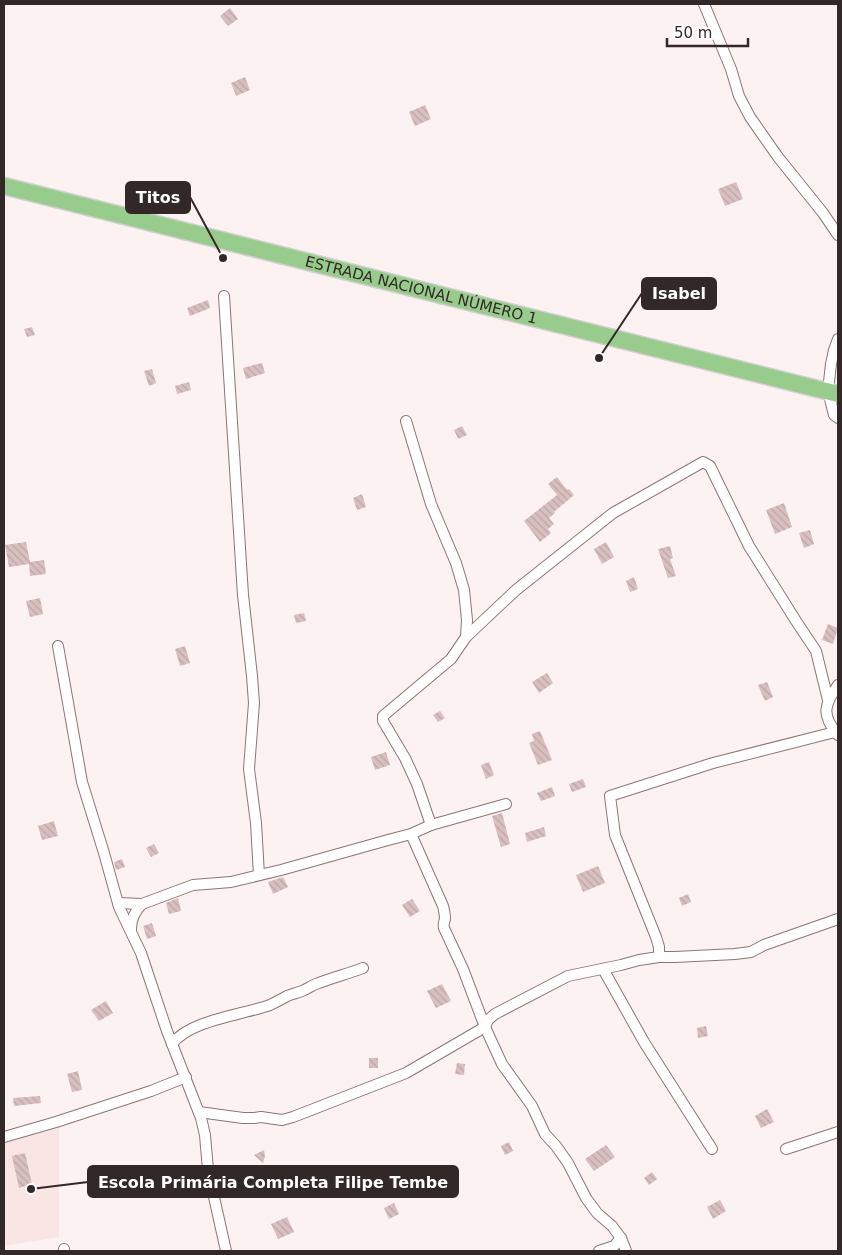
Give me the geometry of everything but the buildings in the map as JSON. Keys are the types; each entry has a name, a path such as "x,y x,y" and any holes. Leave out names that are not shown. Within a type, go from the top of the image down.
{"highway":[{"name":"ESTRADA NACIONAL NÚMERO 1","path":"4,186 833,392"}],"street":[{"path":"704,4 731,69 739,96 750,117 838,235"},
{"path":"224,296 242,585 254,703 249,769 256,823 259,875"},
{"path":"838,339 831,364 834,415 838,418"},
{"path":"406,421 431,504 456,564 464,590 467,620 466,637"},
{"path":"431,826 417,784 405,758 383,721 383,716 451,659 466,637 516,590 613,513 703,462 710,466 750,546 816,651 828,700"},
{"path":"58,646 82,782 118,903 141,953 172,1044 203,1124 208,1170 226,1251"},
{"path":"659,957 656,937 615,834 610,796 714,763 837,733 827,718 826,711 828,700 838,684"},
{"path":"118,903 142,904 192,885 231,882 299,866 506,804"},
{"path":"410,834 443,906 445,913 444,928 502,1064 532,1106 545,1134 568,1163 586,1198 597,1213 612,1226 621,1238 626,1251"},
{"path":"130,929 132,918 142,904"},
{"path":"199,1112 243,1118 261,1117 282,1120 293,1117 406,1073 485,1027 488,1020 495,1014 568,976 659,957 675,958 751,952 838,919"},
{"path":"172,1044 191,1029 273,1004 316,984 363,968"},
{"path":"602,969 644,1042 712,1149"},
{"path":"4,1137 141,1094 186,1077"},
{"path":"203,1124 212,1114"},
{"path":"786,1149 838,1132"},
{"path":"599,1251 614,1246 621,1238"}],"shaded area":[{"path":"59,1127 59,1237 4,1246 4,1140"}],"place":[{"name":"Titos","path":"223,258"},
{"name":"Isabel","path":"599,358"},
{"name":"Escola Primária Completa Filipe Tembe","path":"31,1189"}]}
